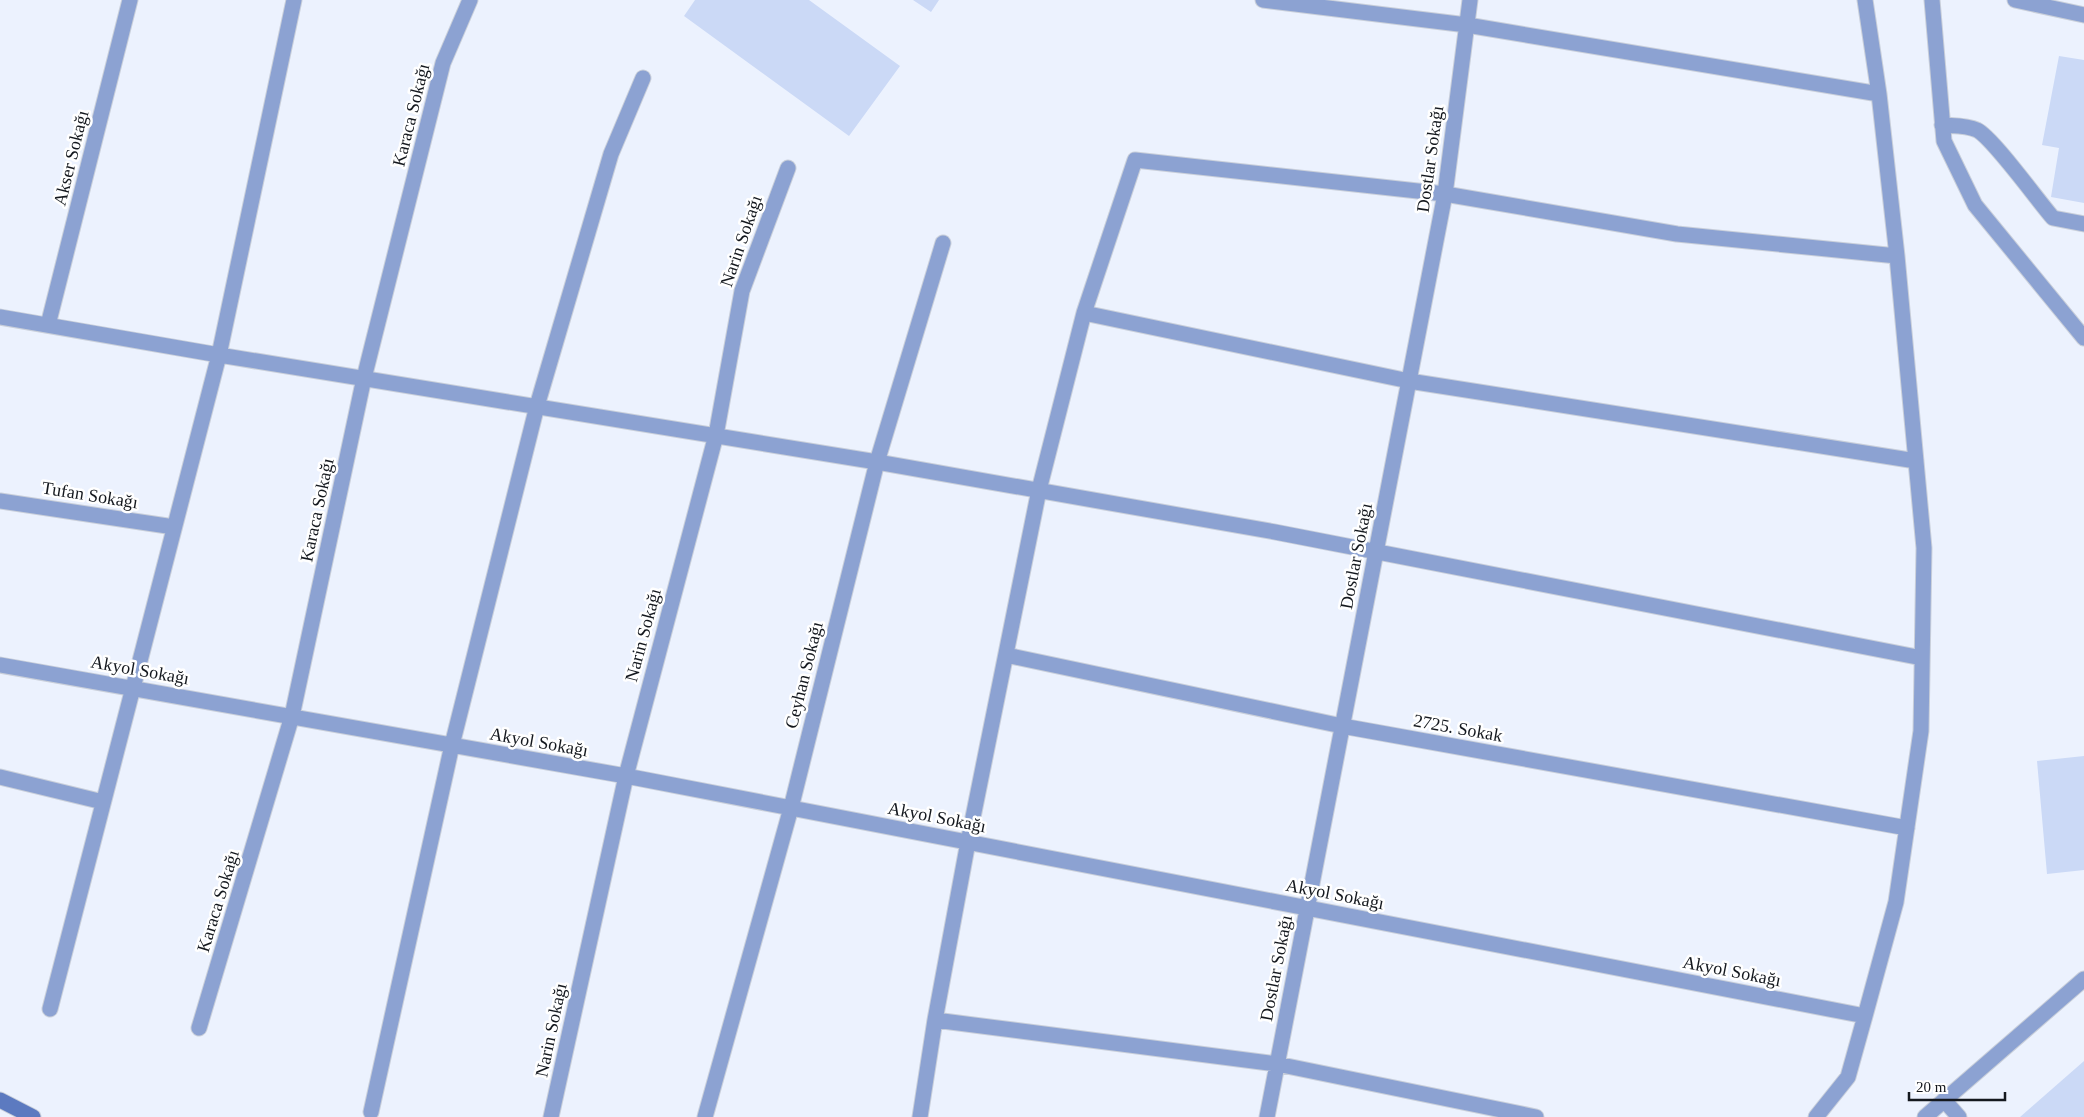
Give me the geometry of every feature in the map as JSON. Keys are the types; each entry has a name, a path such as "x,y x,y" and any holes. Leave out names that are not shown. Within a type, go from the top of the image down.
{"main road":[{"path":"0,1100 33,1117"}],"street":[{"name":"Akser Sokağı","path":"48,326 130,0"},
{"path":"50,1009 219,355 294,0"},
{"name":"Karaca Sokağı","path":"199,1028 292,716 364,378 443,63 470,0"},
{"path":"1263,0 1467,25 1880,94"},
{"name":"Dostlar Sokağı","path":"1267,1117 1445,194 1470,0"},
{"path":"1816,1117 1848,1077 1865,1016 1896,902 1921,731 1924,548 1880,94 1865,0"},
{"path":"1932,0 1944,141 1975,205 2084,338"},
{"path":"2015,0 2084,15"},
{"path":"371,1112 452,745 537,406 611,154 644,78"},
{"path":"1942,125 1969,127 1979,131 2053,218 2084,224"},
{"path":"920,1117 935,1020 968,842 1039,490 1084,313 1135,160 1445,194 1677,234 1897,256"},
{"name":"Narin Sokağı","path":"551,1117 626,776 716,435 742,291 788,168"},
{"name":"Ceyhan Sokağı","path":"705,1117 791,808 877,462 943,243"},
{"path":"1084,313 1409,381 1916,461"},
{"path":"0,317 219,355 716,435 1039,490 1376,552 1922,658"},
{"name":"Tufan Sokağı","path":"0,501 174,527"},
{"name":"2725. Sokak","path":"1006,655 1342,726 1907,828"},
{"name":"Akyol Sokağı","path":"0,664 626,776 1865,1016"},
{"path":"0,777 103,802"},
{"path":"1924,1117 2084,980"},
{"path":"935,1020 1277,1064 1536,1117"},
{"path":"1944,1100 1959,1117"}],"building":[{"path":"695,0 809,0 900,66 849,136 684,16"},
{"path":"913,0 939,0 931,12"},
{"path":"2059,56 2084,60 2084,203 2051,197 2059,148 2042,145"},
{"path":"2084,756 2084,870 2047,874 2037,761"},
{"path":"2084,1061 2084,1117 2020,1117"}]}
